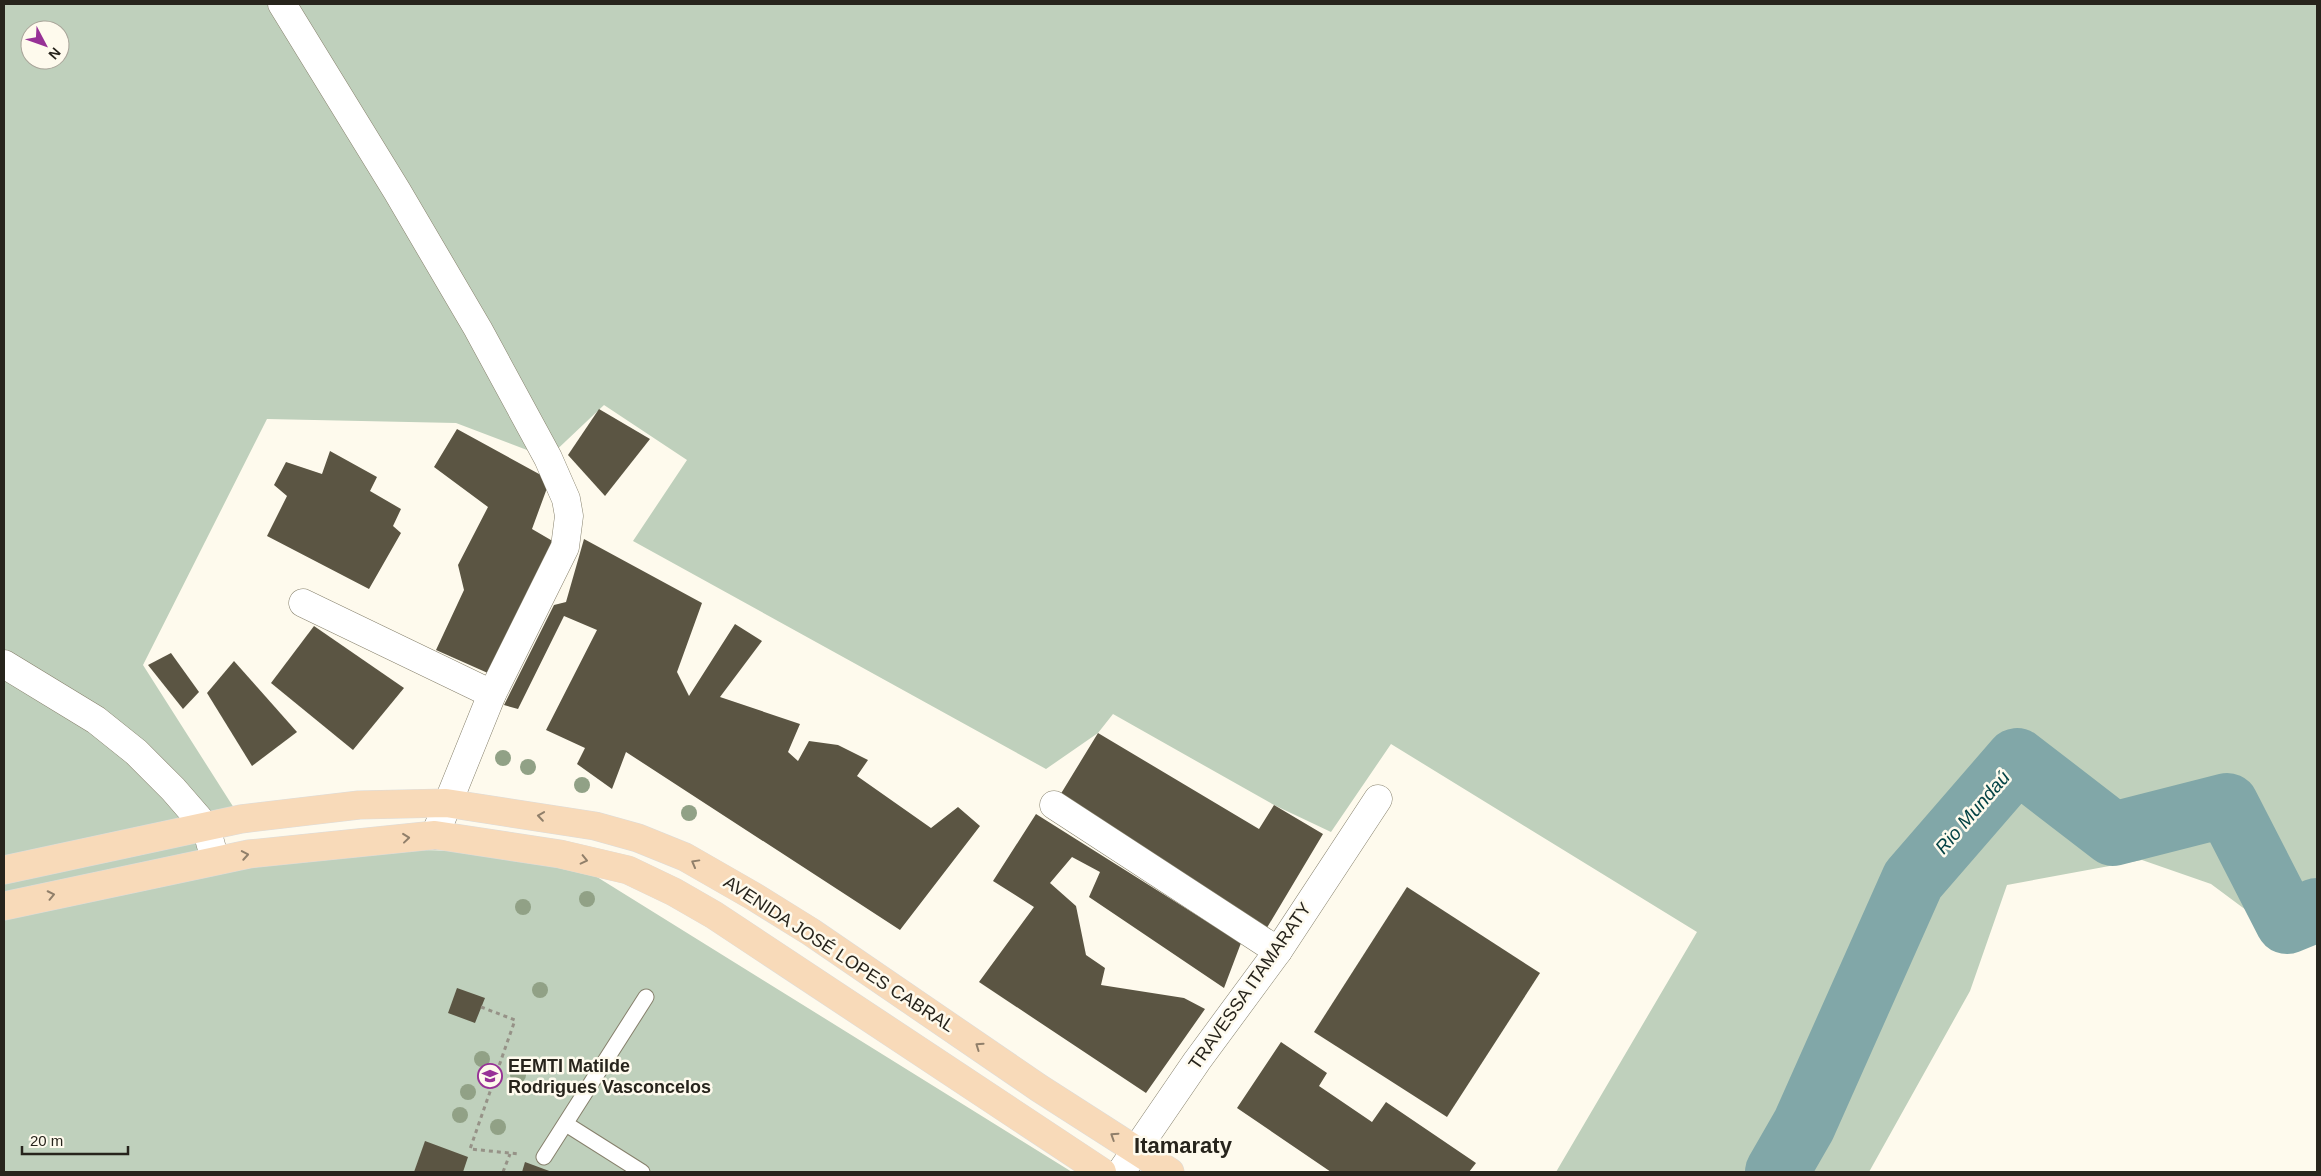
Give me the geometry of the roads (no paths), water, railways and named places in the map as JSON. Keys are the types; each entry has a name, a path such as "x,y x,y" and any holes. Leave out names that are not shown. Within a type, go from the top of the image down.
{"main road":[{"name":"AVENIDA JOSÉ LOPES CABRAL","path":"4,870 241,819 358,805 446,803 595,826 638,838 685,858 753,896 811,932 1039,1088 1170,1172"},
{"name":"AVENIDA JOSÉ LOPES CABRAL","path":"4,906 249,854 435,835 560,854 628,870 674,892 714,915 1102,1172"},
{"path":"906,1042 927,1011"}],"street":[{"path":"282,4 397,191 478,329 548,458 566,498 569,516 565,547 492,694 446,803 435,835"},
{"path":"303,604 492,694"},
{"path":"4,664 96,720 136,752 174,788 206,827 215,860"},
{"name":"TRAVESSA ITAMARATY","path":"1121,1172 1138,1151 1197,1061 1278,951 1378,800"},
{"path":"1054,805 1278,951"}],"lane":[{"path":"544,1157 646,997"},
{"path":"566,1124 642,1172"}],"waterway":[{"name":"Rio Mundaú","path":"1777,1172 1804,1125 1913,880 2017,760 2113,834 2227,805 2287,922 2317,910"}],"place":[{"name":"EEMTI Matilde Rodrigues Vasconcelos","path":"490,1076"}],"district":[{"name":"Itamaraty","path":"1183,1145"}]}
